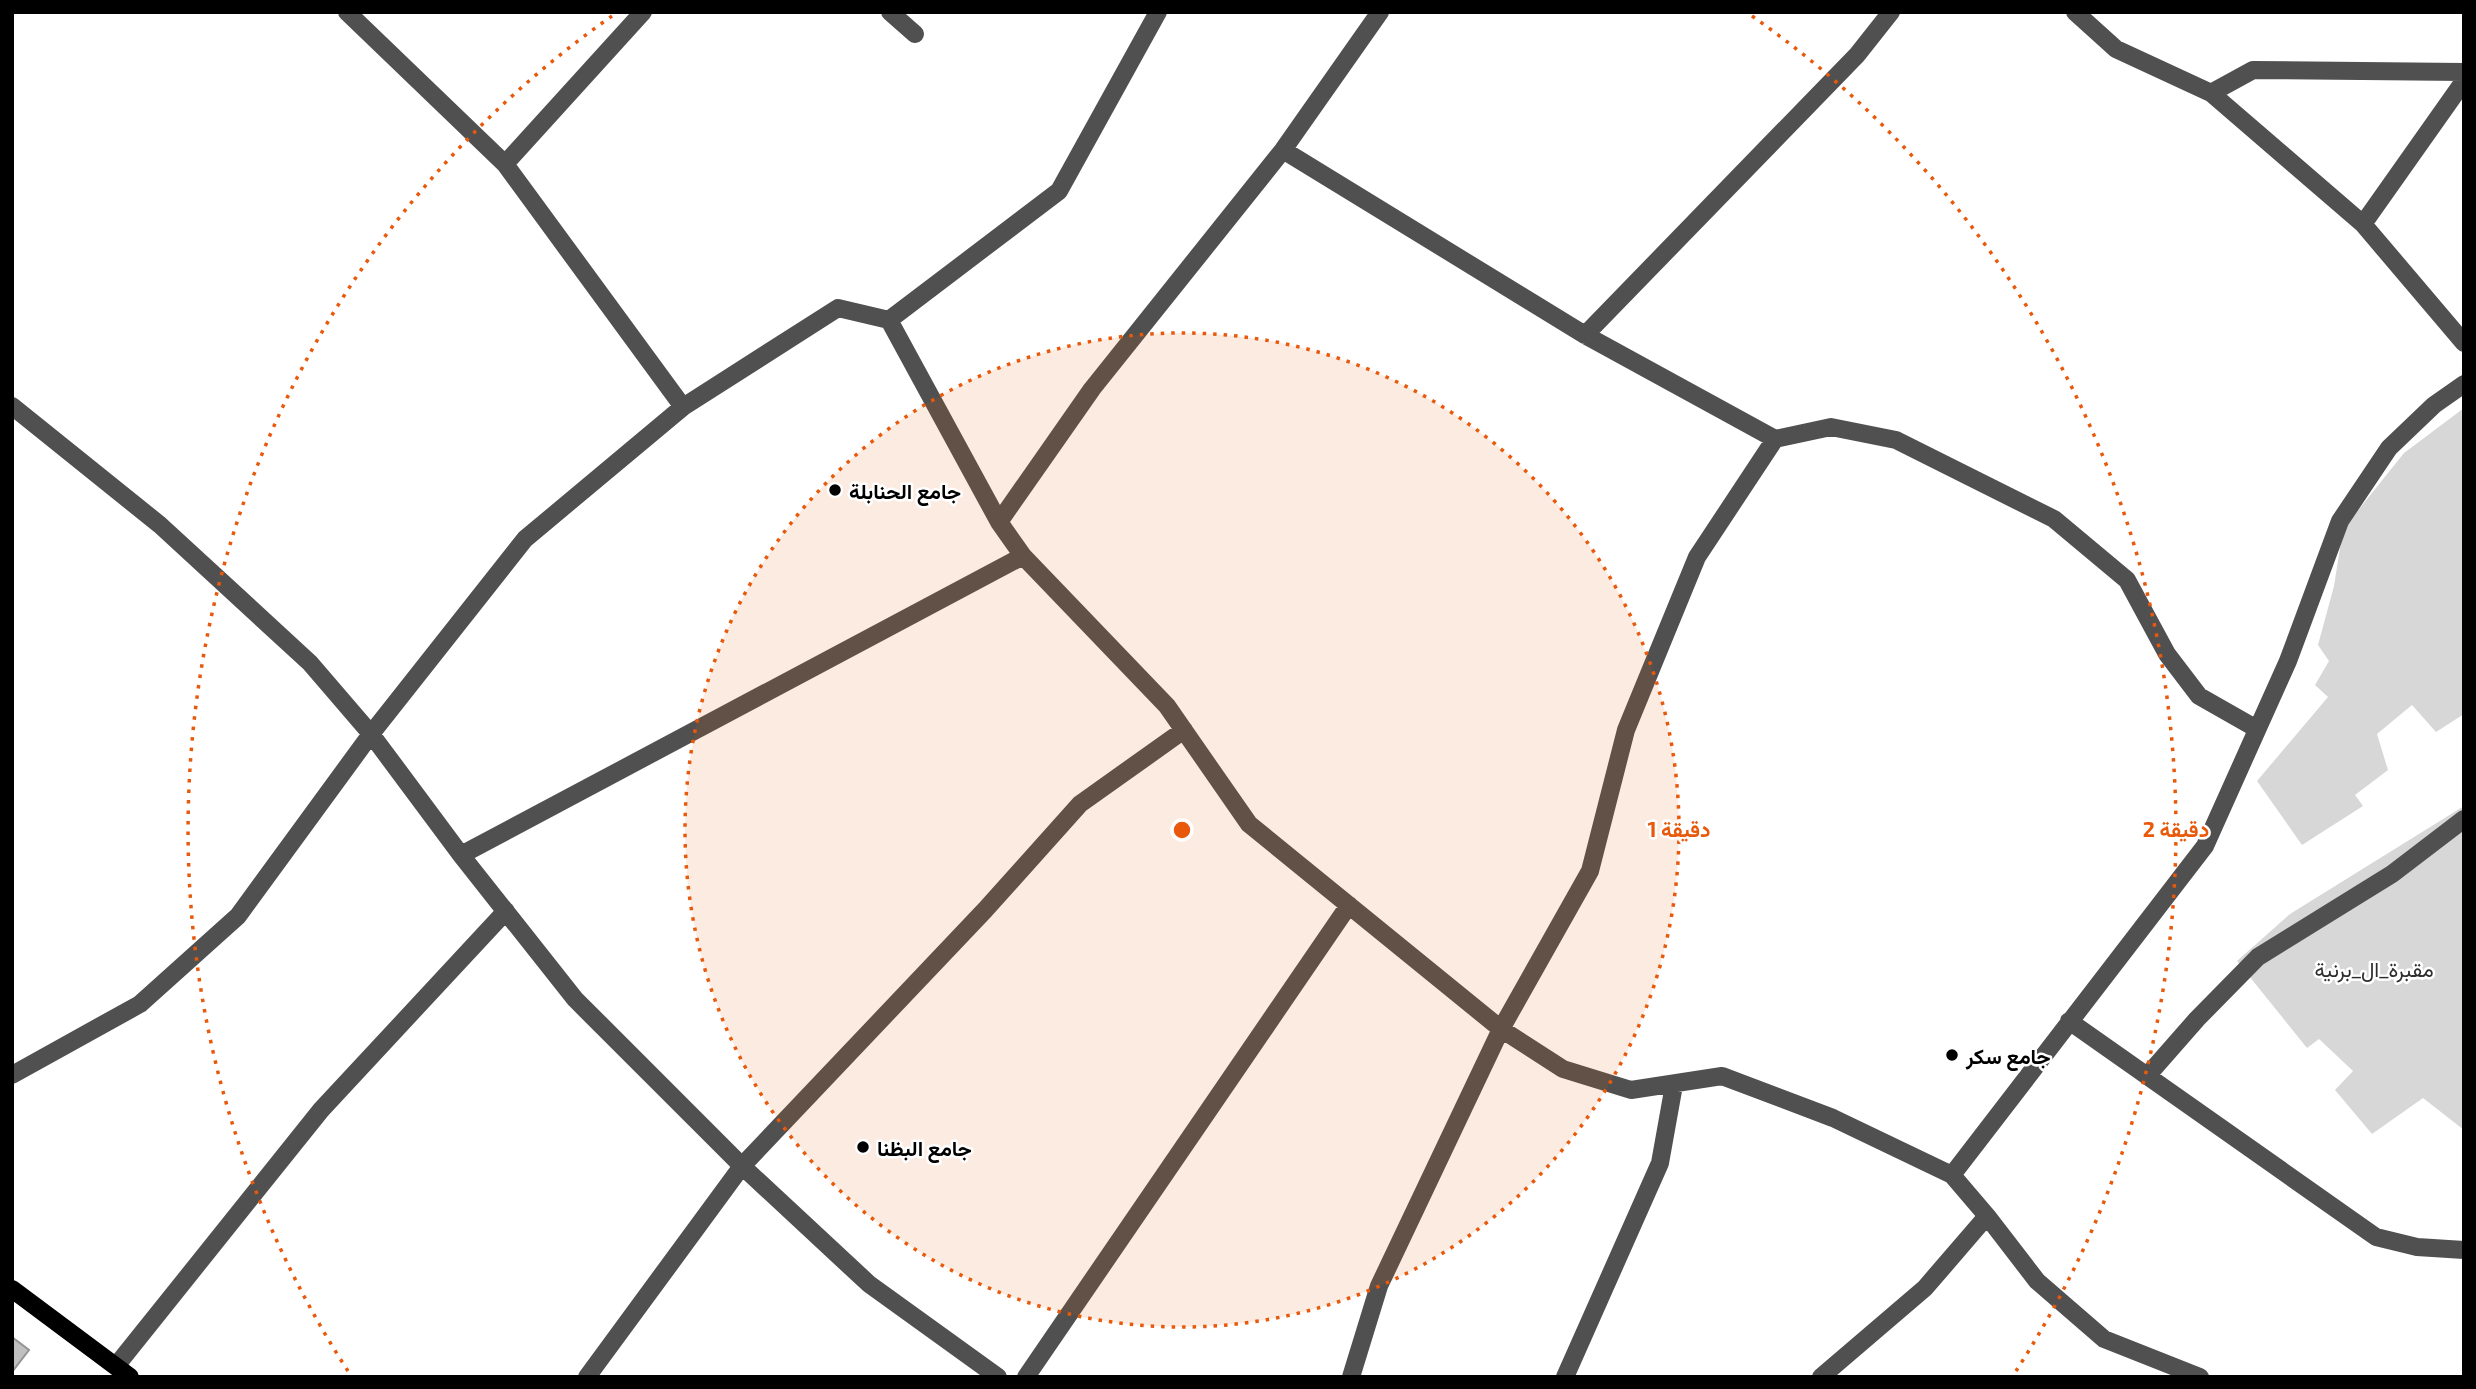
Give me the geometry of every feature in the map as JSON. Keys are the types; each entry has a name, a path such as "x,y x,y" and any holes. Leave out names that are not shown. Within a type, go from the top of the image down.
{"main road":[{"path":"12,1289 123,1371"}],"street":[{"path":"347,12 505,164 683,407"},
{"path":"505,164 643,12"},
{"path":"890,12 915,34"},
{"path":"999,522 1092,389 1283,150 1380,12"},
{"path":"1585,335 1857,55 1891,12"},
{"path":"2075,12 2116,49 2211,93 2363,224 2464,343"},
{"path":"889,320 1059,191 1156,14"},
{"path":"2211,93 2253,70 2464,72"},
{"path":"2363,224 2464,81"},
{"path":"1283,150 1585,335 1774,439 1832,427 1896,440 2054,520 2127,580 2167,654 2199,696 2257,729"},
{"path":"12,1074 140,1004 238,916 371,734 525,539 683,407 838,308 889,320 999,522 1023,556 1167,706 1249,824 1501,1029 1563,1069 1630,1090 1722,1076 1833,1118 1952,1175 2038,1281 2104,1339 2200,1377"},
{"path":"1952,1175 2205,846 2288,661 2340,521 2389,448 2434,405 2464,384"},
{"path":"12,406 160,526 300,654 371,734 461,855 575,999 742,1166 869,1284 998,1377"},
{"path":"1351,1377 1379,1286 1501,1029 1590,871 1626,730 1697,557 1774,439"},
{"path":"461,855 1023,556"},
{"path":"587,1377 742,1166 985,910 1080,804 1184,730"},
{"path":"2147,1076 2197,1019 2258,957 2392,874 2464,819"},
{"path":"1026,1377 1349,905"},
{"path":"123,1371 321,1110 506,911"},
{"path":"2069,1021 2376,1237 2417,1247 2464,1250"},
{"path":"1565,1377 1660,1163 1674,1084"},
{"path":"1821,1377 1925,1288 1987,1216"}],"green space":[{"path":"2464,408 2464,714 2436,732 2412,705 2377,734 2388,770 2355,795 2363,806 2302,845 2257,781 2328,697 2315,685 2329,661 2318,645 2334,586 2343,529 2404,453"},
{"name":"مقبرة_ال_برنية","path":"2464,806 2464,1130 2423,1098 2372,1134 2335,1090 2353,1071 2319,1039 2307,1048 2237,961 2290,914"}],"building":[{"path":"12,1337 29,1350 12,1372"}],"place":[{"name":"جامع الحنابلة","path":"835,490"},
{"name":"جامع سكر","path":"1952,1055"},
{"name":"جامع البظنا","path":"863,1147"}]}
